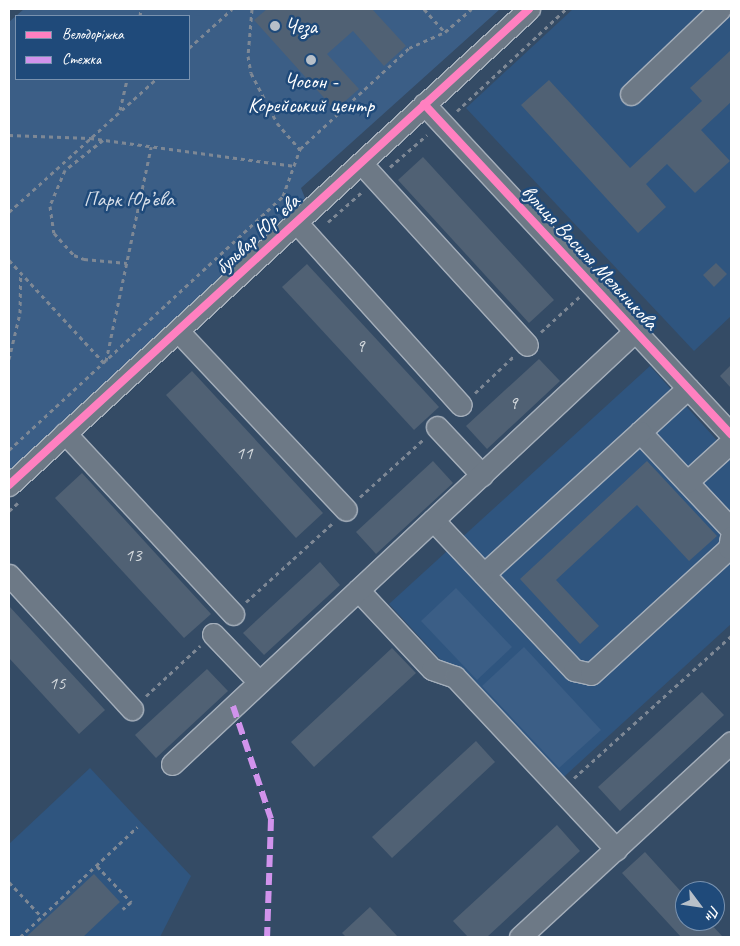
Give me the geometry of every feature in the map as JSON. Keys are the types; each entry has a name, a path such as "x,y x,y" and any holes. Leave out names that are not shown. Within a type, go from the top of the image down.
{"street":[{"name":"бульвар Юрʼєва","path":"16,492 65,433 178,331 303,230 361,163 529,9"},
{"path":"631,94 720,9"},
{"name":"вулиця Василя Мельникова","path":"424,104 731,434"},
{"path":"361,163 527,345"},
{"path":"303,230 461,405"},
{"path":"178,331 346,510"},
{"path":"172,764 635,331"},
{"path":"484,574 688,388"},
{"path":"437,427 482,475"},
{"path":"640,432 731,529"},
{"path":"65,433 233,614"},
{"path":"687,482 731,442"},
{"path":"433,520 574,670 592,674 729,548 731,537"},
{"path":"9,575 132,709"},
{"path":"358,590 432,669 456,677 616,849"},
{"path":"213,634 259,682"},
{"path":"520,937 731,742"}],"path":[{"path":"190,47 232,9"},
{"path":"252,9 248,56 251,73 277,123 300,149"},
{"path":"424,9 445,32"},
{"path":"9,450 283,196 300,149 409,48 445,32 471,9"},
{"path":"303,230 376,180 442,124 566,9"},
{"path":"120,111 127,80"},
{"path":"9,212 155,80"},
{"path":"9,135 90,138 295,166"},
{"path":"103,140 66,170 50,206 54,233 74,255 84,259 127,262"},
{"path":"105,362 151,147"},
{"path":"9,260 105,362"},
{"path":"9,359 20,313 21,274"},
{"path":"9,511 16,492"},
{"path":"561,790 731,636"},
{"path":"20,937 137,828"},
{"path":"97,866 131,902 123,909"},
{"path":"9,882 42,917"}],"shaded area":[{"path":"573,9 731,9 731,316 694,351 466,108"},
{"path":"650,366 731,456 731,624 556,784 389,604"},
{"path":"90,768 191,876 160,937 9,937 9,844"}],"green space":[{"name":"Парк Юр’єва","path":"24,9 500,9 301,188 305,198 9,474 9,22 15,17 15,80 190,80 190,15 17,15"},
{"path":"456,588 512,647 477,680 421,621"},
{"path":"524,647 601,730 559,768 482,686"}],"building":[{"name":"Чосон - Корейський центр","path":"267,9 372,9 406,46 384,66 353,31 327,54 359,89 335,110 254,20"},
{"path":"731,50 731,102 701,130 730,161 695,193 667,164 646,184 666,207 638,233 521,105 549,80 630,168 702,101 690,88"},
{"path":"423,157 554,300 529,323 398,180"},
{"path":"716,263 727,274 714,287 703,275"},
{"path":"307,264 439,407 414,430 282,287"},
{"path":"539,359 560,381 487,449 466,426"},
{"path":"731,365 731,388 720,376"},
{"path":"192,371 323,513 296,538 166,395"},
{"path":"433,461 453,483 376,554 356,532"},
{"path":"647,461 717,536 689,561 637,505 556,580 599,626 580,644 520,579"},
{"path":"82,473 211,614 184,638 55,498"},
{"path":"320,562 340,585 264,655 243,633"},
{"path":"9,606 105,710 79,734 9,658"},
{"path":"392,648 416,673 314,767 291,742"},
{"path":"207,669 228,691 156,758 135,735"},
{"path":"702,692 724,715 620,811 598,787"},
{"path":"476,741 495,762 392,858 372,837"},
{"path":"557,825 580,851 487,937 468,937 453,921"},
{"path":"645,852 675,885 675,930 622,873"},
{"path":"94,874 120,902 83,937 26,937"},
{"path":"370,907 398,937 346,937 342,933"},
{"path":"675,931 717,931 723,937 681,937"}],"marked path":[{"path":"233,706 271,819 267,937"}],"cycle path":[{"path":"9,485 529,9"},
{"path":"424,104 731,434"}],"place":[{"name":"Чеза","path":"275,26"},
{"name":"Чосон - Корейський центр","path":"311,60"}]}
